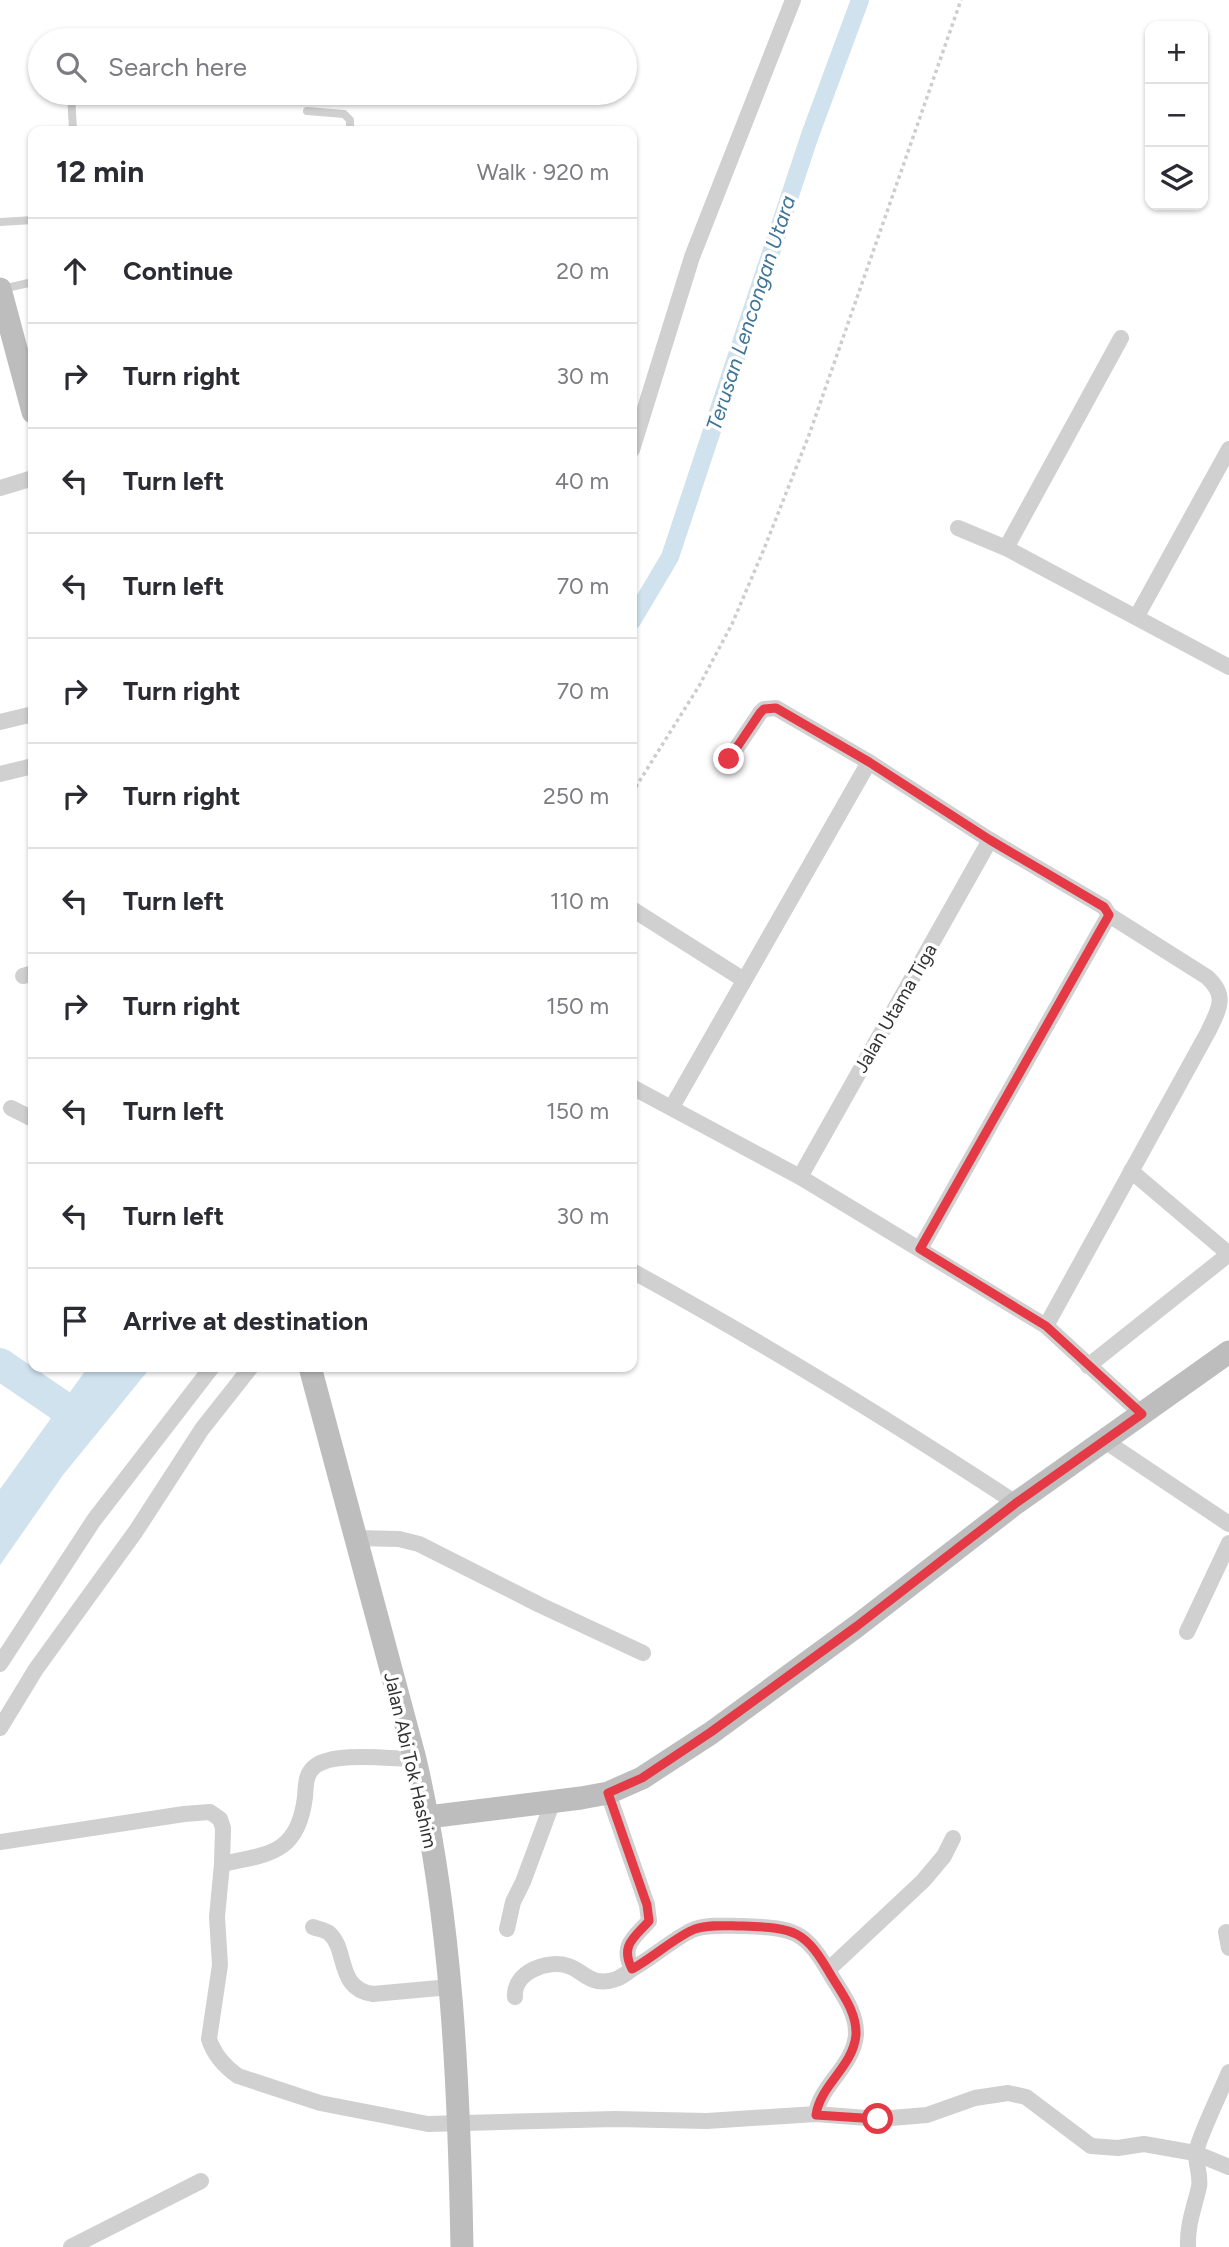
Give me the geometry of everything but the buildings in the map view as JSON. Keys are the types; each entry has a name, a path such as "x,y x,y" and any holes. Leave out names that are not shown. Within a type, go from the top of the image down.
{"main road":[{"path":"0,289 28,393"},
{"path":"428,1817 608,1793 642,1778 711,1732 857,1626 1016,1503 1229,1352"},
{"name":"Jalan Abi Tok Hashim","path":"311,1372 415,1759 428,1817 450,1987 460,2122 462,2247"}],"street":[{"path":"637,434 692,257 793,0"},
{"path":"1006,548 1121,338"},
{"path":"1137,616 1229,449"},
{"path":"0,488 28,480"},
{"path":"958,528 1006,548 1229,667"},
{"path":"729,759 764,709 788,714 869,762 990,840 1104,907 1109,915 1207,977 1219,991 1217,1014 1208,1032 1046,1326"},
{"path":"0,722 28,715"},
{"path":"673,1107 869,762"},
{"path":"0,775 28,767"},
{"name":"Jalan Utama Tiga","path":"800,1177 990,840"},
{"path":"637,912 744,980"},
{"path":"920,1249 1109,915"},
{"path":"637,1089 800,1177 1046,1326 1142,1414"},
{"path":"11,1108 28,1116"},
{"path":"1088,1366 1229,1254 1131,1171"},
{"path":"637,1274 783,1356 936,1450 1016,1503"},
{"path":"0,1664 94,1520 208,1372"},
{"path":"0,1728 36,1668 136,1531 201,1429 247,1372"},
{"path":"1105,1441 1229,1524"},
{"path":"355,1538 399,1539 419,1544 643,1653"},
{"path":"1186,1632 1229,1543"},
{"path":"222,1864 274,1852 286,1844 294,1834 300,1818 306,1779 314,1767 339,1759 415,1759"},
{"path":"608,1793 647,1905 649,1921 627,1946 627,1959 632,1969"},
{"path":"507,1929 513,1902 553,1801"},
{"path":"0,1842 184,1814 210,1812 220,1819 223,1828 217,1917 220,1965 209,2039 212,2049 228,2069 238,2076 320,2103 428,2124 615,2119 707,2121 816,2115 878,2119 927,2115 975,2098 1008,2093 1026,2098 1091,2146 1118,2148 1144,2144 1195,2153 1229,2167"},
{"path":"828,1970 923,1881 944,1856 953,1838"},
{"path":"515,1997 517,1983 527,1973 541,1966 559,1963 598,1981 621,1979 632,1969 694,1930 715,1926 783,1928 815,1948 851,2009 856,2035 845,2065 818,2101 816,2115"},
{"path":"313,1927 327,1931 332,1937 345,1971 363,1993 450,1987"},
{"path":"1188,2247 1189,2222 1200,2173 1195,2153 1229,2072"},
{"path":"71,2247 201,2181"}],"lane":[{"path":"72,105 73,126"},
{"path":"307,111 344,114 350,120 350,126"},
{"path":"0,222 28,220"},
{"path":"0,289 28,283"}],"path":[{"path":"637,785 699,686 732,624 764,548 809,435 961,0"}],"water":[{"path":"84,1372 147,1372 63,1475 0,1565 0,1489"}],"waterway":[{"name":"Terusan Lencongan Utara","path":"637,613 670,557 810,135 860,0"},
{"path":"0,1364 60,1405 78,1425"}],"route":[{"path":"729,759 760,713 764,709 776,708 1104,907 1109,915 920,1249 1046,1326 1142,1414 1016,1503 857,1626 711,1732 642,1778 608,1793 647,1905 649,1921 627,1946 627,1959 632,1969 694,1930 715,1926 783,1928 803,1938 815,1948 844,1995 851,2009 856,2035 845,2065 818,2101 816,2115 878,2119"}]}
